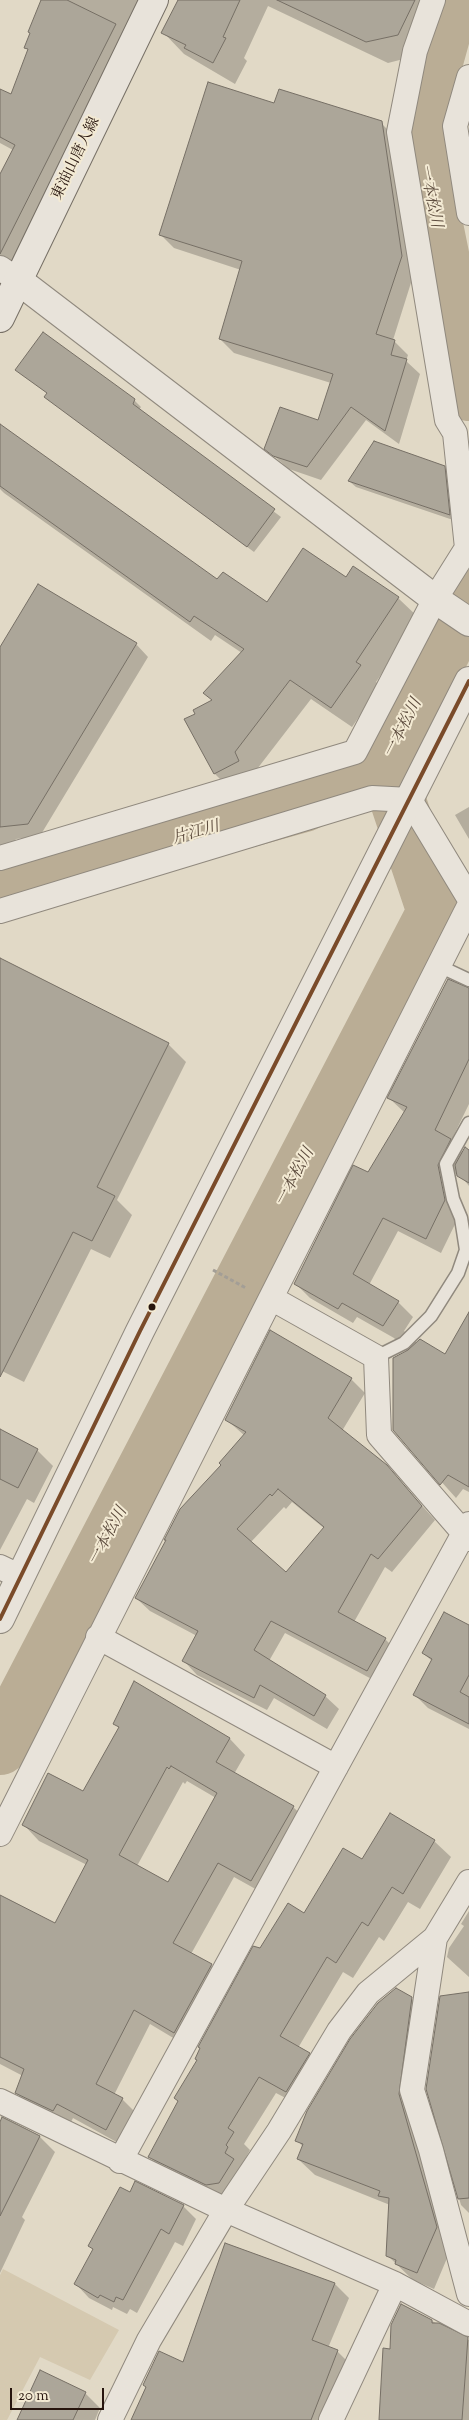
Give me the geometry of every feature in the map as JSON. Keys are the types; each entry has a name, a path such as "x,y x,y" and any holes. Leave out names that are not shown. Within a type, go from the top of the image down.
{"street":[{"name":"東油山唐人線","path":"0,318 9,275 154,0"},
{"path":"0,858 355,752 441,603 467,548 455,433 447,420 399,132 415,50 433,0"},
{"path":"469,77 455,126 469,213"},
{"path":"9,275 441,603 469,622"},
{"path":"0,1619 11,1572 140,1331 469,681"},
{"path":"0,911 372,798 407,801"},
{"path":"407,801 469,898"},
{"path":"0,1834 98,1637 261,1295 439,966 469,906"},
{"path":"120,2161 336,1767 468,1532 379,1435 376,1357 261,1295"},
{"path":"98,1637 336,1767"},
{"path":"110,2420 150,2340 226,2210 279,2131 339,2030 368,1993 435,1938 469,1882"},
{"path":"435,1938 412,2090 431,2150 469,2294"},
{"path":"0,2101 120,2161 395,2284 469,2324"},
{"path":"331,2420 395,2284"}],"lane":[{"path":"439,966 469,980"},
{"path":"376,1357 404,1343 432,1316 458,1273 466,1250 461,1218 453,1199 446,1164 469,1123"}],"path":[{"path":"213,1270 261,1295"}],"shaded area":[{"path":"3,2269 119,2330 90,2380 40,2357 7,2420 0,2420 0,2275"}],"building":[{"path":"41,0 67,0 116,24 0,254 0,174 15,145 0,137 0,89 11,94 28,49 24,48 30,33 28,32"},
{"path":"178,0 240,0 223,37 226,38 213,63 184,48 186,45 161,33"},
{"path":"277,0 415,0 398,35 366,42"},
{"path":"208,82 274,103 279,89 382,121 402,256 376,334 395,340 391,355 407,359 385,431 351,407 307,467 273,456 264,449 280,407 318,420 333,374 219,339 242,261 159,235"},
{"path":"43,332 135,399 133,404 275,509 247,547 44,397 47,393 15,370"},
{"path":"0,424 217,579 223,572 267,602 303,548 346,577 353,566 399,597 356,662 361,665 331,708 290,680 235,752 239,761 214,774 184,719 195,714 193,710 212,700 203,693 244,649 194,616 190,622 0,486"},
{"path":"374,441 445,466 450,515 348,481"},
{"path":"38,584 137,643 28,824 0,827 0,647"},
{"path":"0,958 169,1043 97,1187 115,1196 92,1241 73,1232 0,1377"},
{"path":"448,979 469,988 469,1059 435,1130 451,1139 438,1165 445,1200 426,1239 383,1218 353,1274 399,1301 383,1326 342,1303 338,1309 294,1284 353,1165 368,1172 407,1107 387,1098"},
{"path":"465,1147 469,1150 469,1183 457,1176 455,1165"},
{"path":"469,1312 469,1487 448,1475 440,1485 393,1430 393,1358 408,1350 420,1339 445,1354"},
{"path":"270,1330 352,1378 328,1418 387,1465 422,1506 378,1559 371,1554 338,1612 386,1638 367,1671 271,1621 254,1650 326,1695 314,1716 260,1685 254,1698 182,1661 198,1631 135,1598 180,1509 221,1465 219,1463 246,1432 225,1420","holes":["278,1489 324,1527 286,1572 237,1529 270,1494 272,1496"]},
{"path":"0,1429 38,1449 18,1488 0,1479"},
{"path":"444,1612 469,1625 469,1675 460,1692 469,1697 469,1724 413,1695 432,1659 422,1653"},
{"path":"134,1681 230,1738 216,1762 294,1806 251,1881 218,1863 173,1943 212,1964 174,2033 134,2010 96,2084 123,2098 106,2130 57,2104 53,2111 15,2093 24,2069 0,2057 0,1895 55,1923 88,1860 22,1825 48,1773 83,1791 119,1727 113,1724","holes":["171,1766 217,1793 168,1882 119,1855 167,1767 169,1769"]},
{"path":"390,1813 435,1840 403,1894 392,1887 368,1926 362,1922 336,1963 327,1957 280,2036 310,2053 286,2092 259,2077 228,2128 234,2132 226,2145 228,2147 225,2153 234,2159 219,2183 206,2185 148,2157 178,2101 174,2098 197,2060 195,2059 200,2048 198,2047 253,1946 260,1948 288,1903 304,1913 343,1848 362,1859"},
{"path":"396,1988 412,1997 399,2094 437,2227 417,2273 395,2264 396,2260 386,2256 389,2198 378,2196 380,2191 297,2159 303,2144 295,2141 307,2111 350,2039 378,2003"},
{"path":"469,1992 469,2198 458,2199 426,2089 440,1996"},
{"path":"2,2117 40,2136 0,2216 0,2122"},
{"path":"135,2181 184,2205 169,2234 161,2229 123,2300 116,2297 114,2302 100,2295 98,2298 74,2284 93,2249 88,2246 120,2187 130,2192"},
{"path":"225,2243 335,2283 312,2340 338,2350 311,2420 131,2420 146,2387 143,2385 159,2351 183,2362"},
{"path":"401,2304 432,2320 432,2323 439,2323 468,2337 462,2420 379,2420 383,2348 390,2349 391,2325"},
{"path":"40,2370 86,2392 73,2420 17,2420"}],"waterway":[{"name":"一本松川","path":"452,0 416,131 469,393"},
{"name":"一本松川","path":"0,1747 435,912 386,765 469,598"},
{"name":"片江川","path":"0,889 304,804 386,765"}],"transit line":[{"path":"0,1619 140,1331 469,681"}]}
